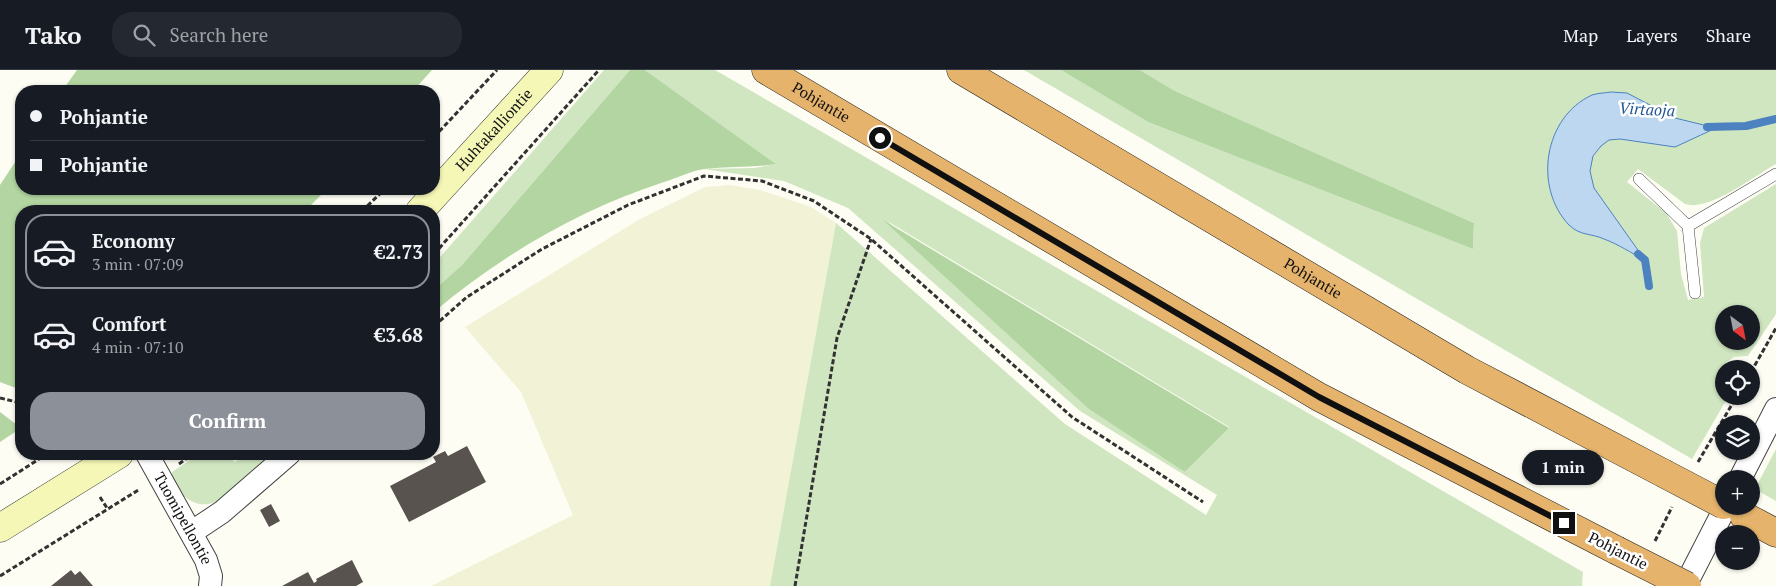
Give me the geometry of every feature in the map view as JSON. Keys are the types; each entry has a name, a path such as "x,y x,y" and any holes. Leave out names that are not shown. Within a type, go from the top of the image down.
{"highway":[{"name":"Pohjantie","path":"766,70 1319,397 1686,586"},
{"name":"Pohjantie","path":"961,70 1467,370 1715,500"},
{"name":"Pohjantie","path":"1743,515 1776,533"}],"street":[{"name":"Huhtakalliontie","path":"440,189 549,70"},
{"name":"Huhtakalliontie","path":"425,205 435,195"},
{"path":"1745,470 1776,409"},
{"path":"0,528 109,460"},
{"name":"Tuomipellontie","path":"150,460 192,532 206,560 211,576 210,586"},
{"path":"192,532 222,512 281,460"},
{"path":"1686,586 1726,515"}],"lane":[{"path":"1688,226 1776,174"},
{"path":"1639,179 1688,226 1695,293"}],"path":[{"path":"440,131 497,70"},
{"path":"440,247 599,70"},
{"path":"440,321 468,297 542,249 628,205 704,176 762,181 814,201 870,238 1072,417 1203,502"},
{"path":"368,205 379,195"},
{"path":"795,586 836,338 870,238"},
{"path":"1758,360 1776,328"},
{"path":"0,398 15,402"},
{"path":"0,484 38,460"},
{"path":"0,576 184,460"}],"green space":[{"path":"77,70 432,70 418,85 66,85"},
{"path":"604,70 630,70 462,265 440,285 440,257"},
{"path":"630,70 645,70 776,164 699,170 602,206 572,220 514,253 440,307 440,285 462,265"},
{"path":"645,70 715,70 1583,572 1582,586 770,586 836,223 1065,424 1206,515 1217,495 1080,411 848,208 784,181 704,169 754,168 776,164","holes":["887,221 1229,427 1185,472"]},
{"path":"1024,70 1061,70 1148,122 1473,249 1474,223 1175,91 1140,70 1776,70 1776,164 1719,198 1695,205 1685,204 1638,169 1627,182 1666,213 1677,231 1681,274 1688,300 1704,297 1700,243 1704,228 1776,184 1776,314 1760,338 1760,305 1715,305 1715,350 1752,350 1748,356 1734,357 1730,360 1715,360 1715,405 1723,405 1718,415 1715,415 1715,419 1692,459"},
{"path":"1061,70 1140,70 1175,91 1474,223 1473,249 1148,122"},
{"path":"15,162 15,195 321,195 311,205 15,205 15,388 0,382 0,185"},
{"path":"730,185 760,190 811,207 836,223 770,586 431,586 573,515 521,392 465,327 640,219 705,187"},
{"path":"883,220 1229,428 1185,472 1089,409"},
{"path":"0,412 15,423 15,432 0,442"},
{"path":"1776,449 1776,501 1760,492 1760,479"},
{"path":"190,460 233,460 234,462 239,460 266,460 231,493 220,500 208,504 196,503 184,496 175,485 172,472"}],"water":[{"path":"1611,92 1627,93 1675,118 1716,128 1675,147 1620,139 1609,140 1593,156 1590,171 1594,188 1645,260 1609,241 1573,229 1558,209 1551,192 1548,173 1549,154 1554,136 1563,119 1576,105 1592,95"}],"building":[{"path":"467,446 486,482 409,522 390,486 436,462 435,460 440,460 440,454 445,451 448,456"},
{"path":"271,504 280,521 269,527 260,510"},
{"path":"352,560 363,582 356,586 282,586 308,572 314,583 317,581 316,579"},
{"path":"71,570 75,575 80,571 93,586 51,586"}],"waterway":[{"name":"Virtaoja","path":"1707,127 1746,126 1776,119"},
{"name":"Virtaoja","path":"1638,254 1645,260 1649,286"}],"route":[{"path":"880,138 1319,397 1564,523"}]}
